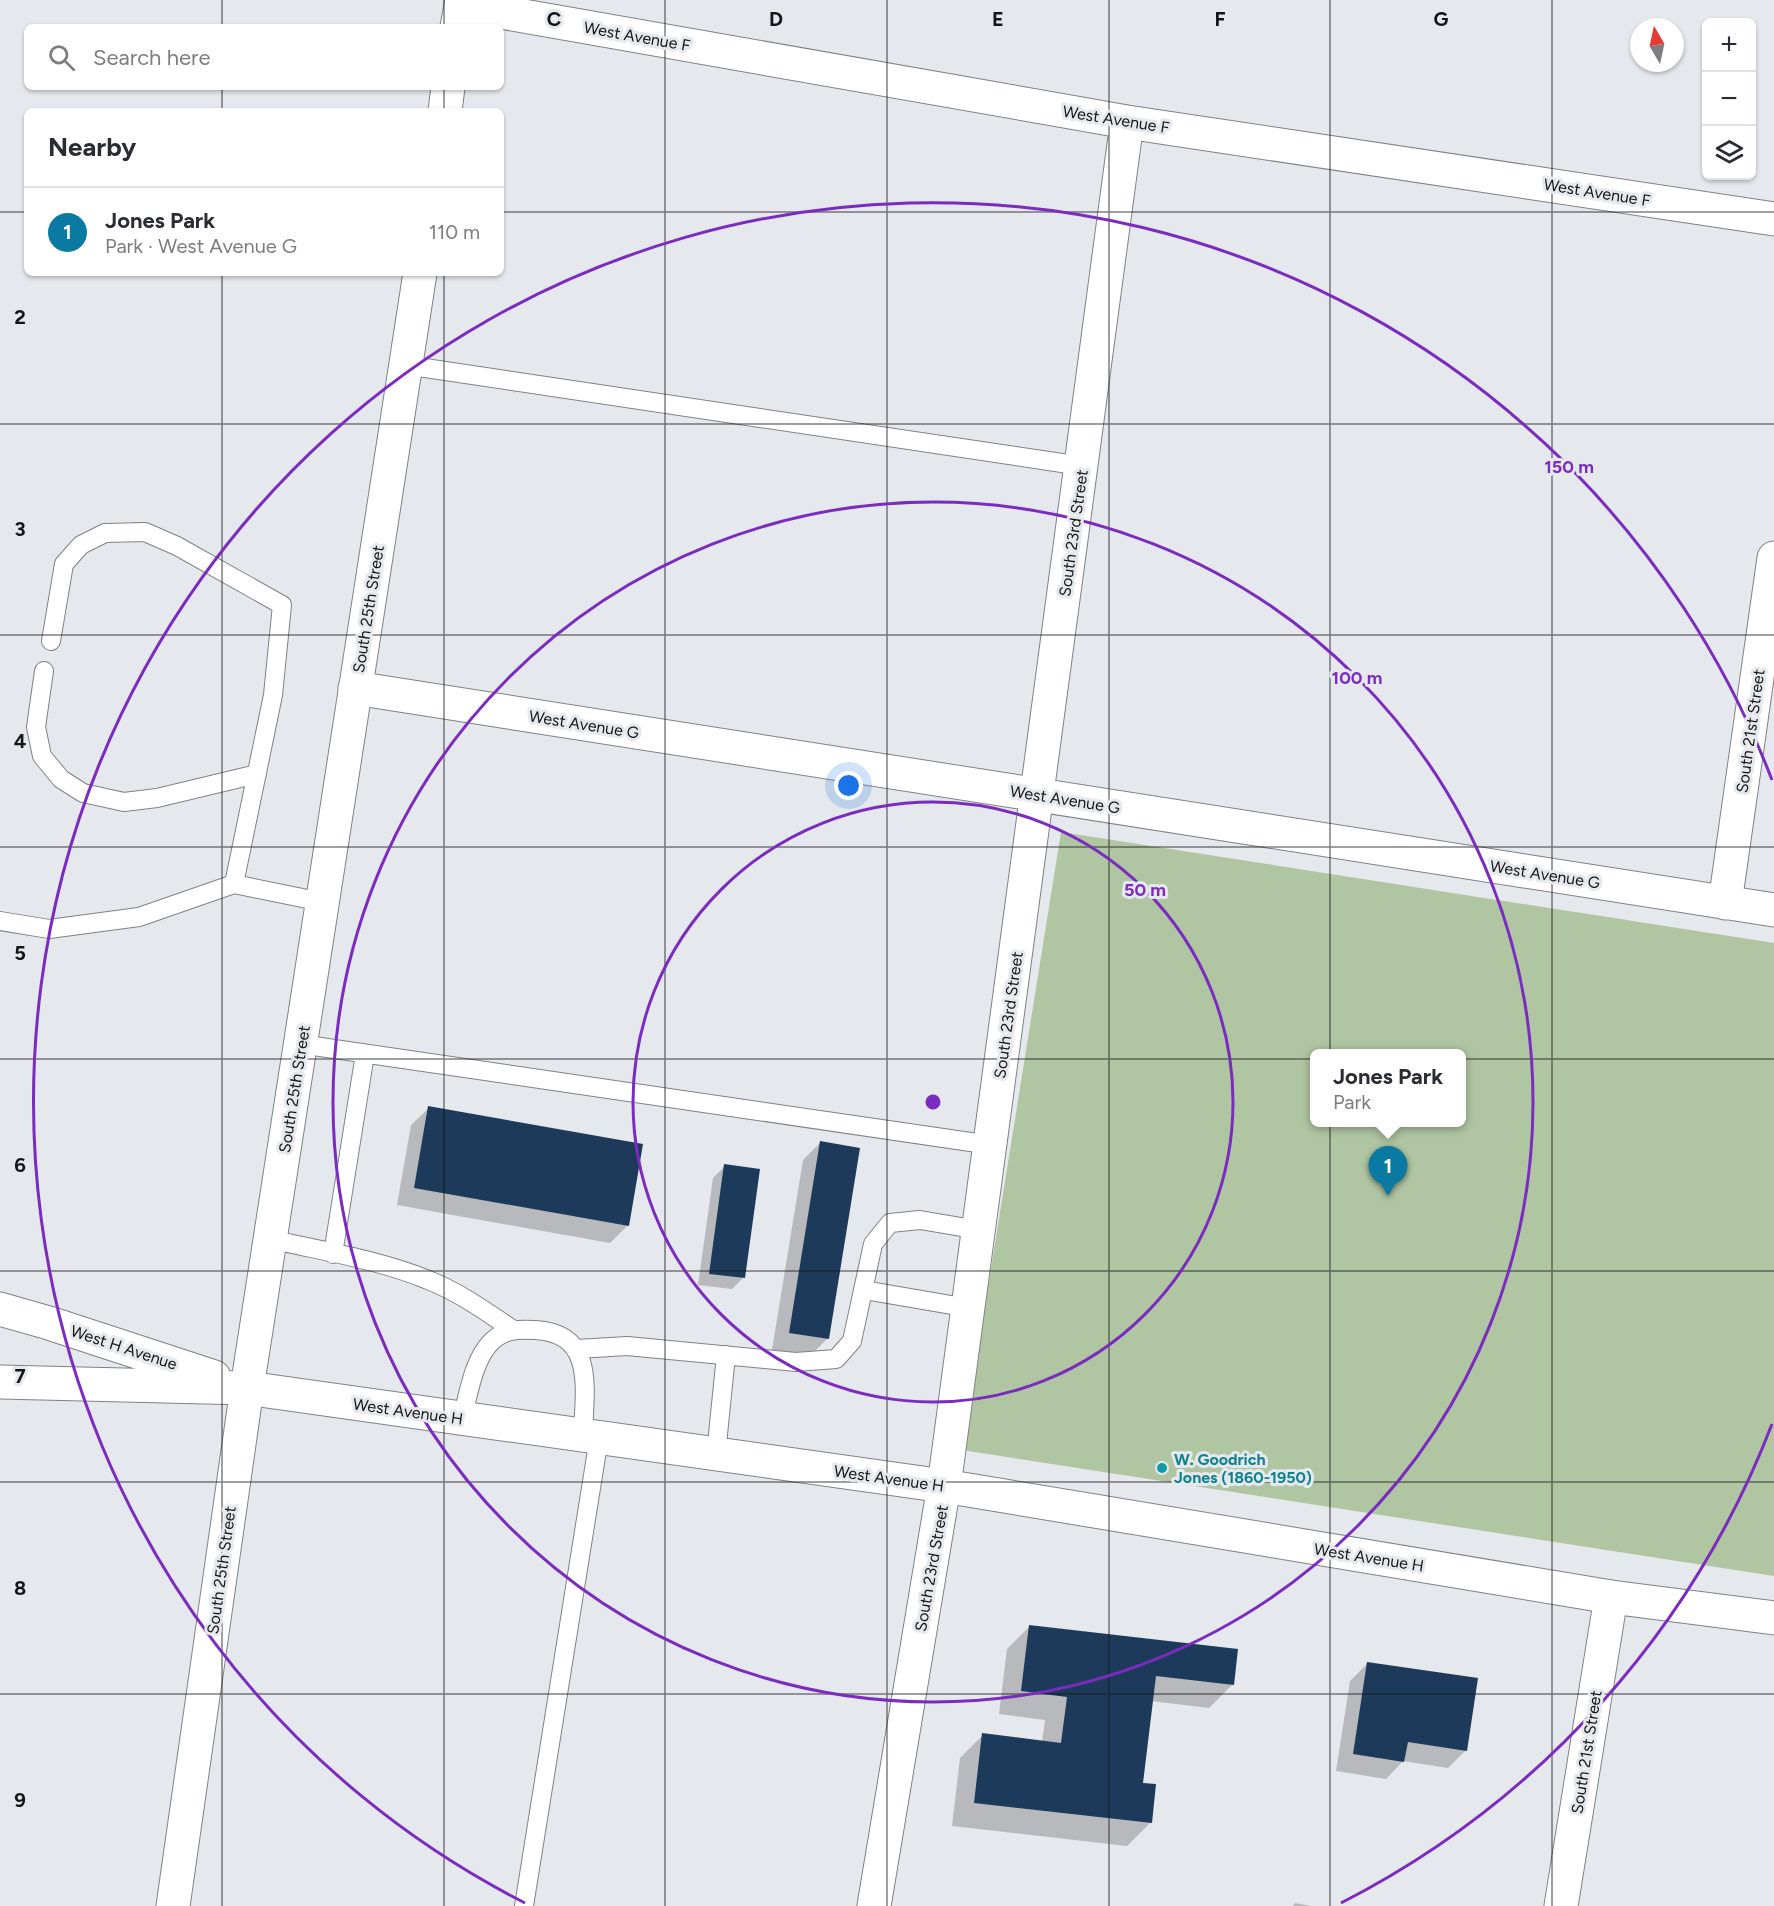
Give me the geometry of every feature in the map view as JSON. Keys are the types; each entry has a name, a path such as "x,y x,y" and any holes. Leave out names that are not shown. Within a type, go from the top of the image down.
{"street":[{"name":"West Avenue F","path":"460,11 1127,122 1774,219"},
{"path":"445,108 448,90"},
{"name":"South 23rd Street","path":"874,1906 944,1486 1127,122"},
{"name":"South 25th Street","path":"173,1906 247,1388 420,276"},
{"name":"South 21st Street","path":"1725,903 1774,558"},
{"name":"West Avenue G","path":"355,688 1774,910"},
{"name":"West H Avenue","path":"0,1309 247,1388"},
{"name":"West Avenue H","path":"0,1383 247,1388 944,1486 1611,1597 1774,1618"},
{"name":"South 21st Street","path":"1561,1906 1611,1597"}],"lane":[{"path":"405,366 1082,466"},
{"path":"51,641 64,564 81,545 105,534 145,532 187,551 282,605 273,695 234,884"},
{"path":"44,671 36,727 42,756 62,779 83,793 124,802 157,798 257,774"},
{"path":"0,921 49,929 139,917 234,884 322,902"},
{"path":"300,1044 991,1145"},
{"path":"333,1254 365,1054"},
{"path":"578,1349 627,1346 796,1362 836,1359 852,1341 873,1244 890,1223 920,1220 979,1230"},
{"path":"270,1239 393,1268 428,1279 464,1296 512,1329"},
{"path":"864,1290 969,1308"},
{"path":"462,1418 480,1358 493,1340 512,1329 542,1330 562,1337 578,1349 585,1375 591,1436 524,1906"},
{"path":"716,1454 726,1355"}],"green space":[{"path":"1061,832 1774,943 1774,1576 962,1450"}],"building":[{"path":"428,1106 643,1144 629,1226 414,1188"},
{"path":"820,1141 860,1148 829,1339 789,1333"},
{"path":"724,1164 760,1169 745,1278 709,1274"},
{"path":"1029,1625 1238,1649 1234,1685 1156,1676 1143,1783 1156,1784 1152,1823 974,1803 982,1733 1061,1743 1067,1697 1021,1691"},
{"path":"1367,1662 1478,1678 1467,1751 1408,1742 1404,1762 1353,1754"}],"place":[{"name":"Jones Park","path":"1388,1196"},
{"name":"W. Goodrich Jones (1860-1950)","path":"1162,1468"}]}
